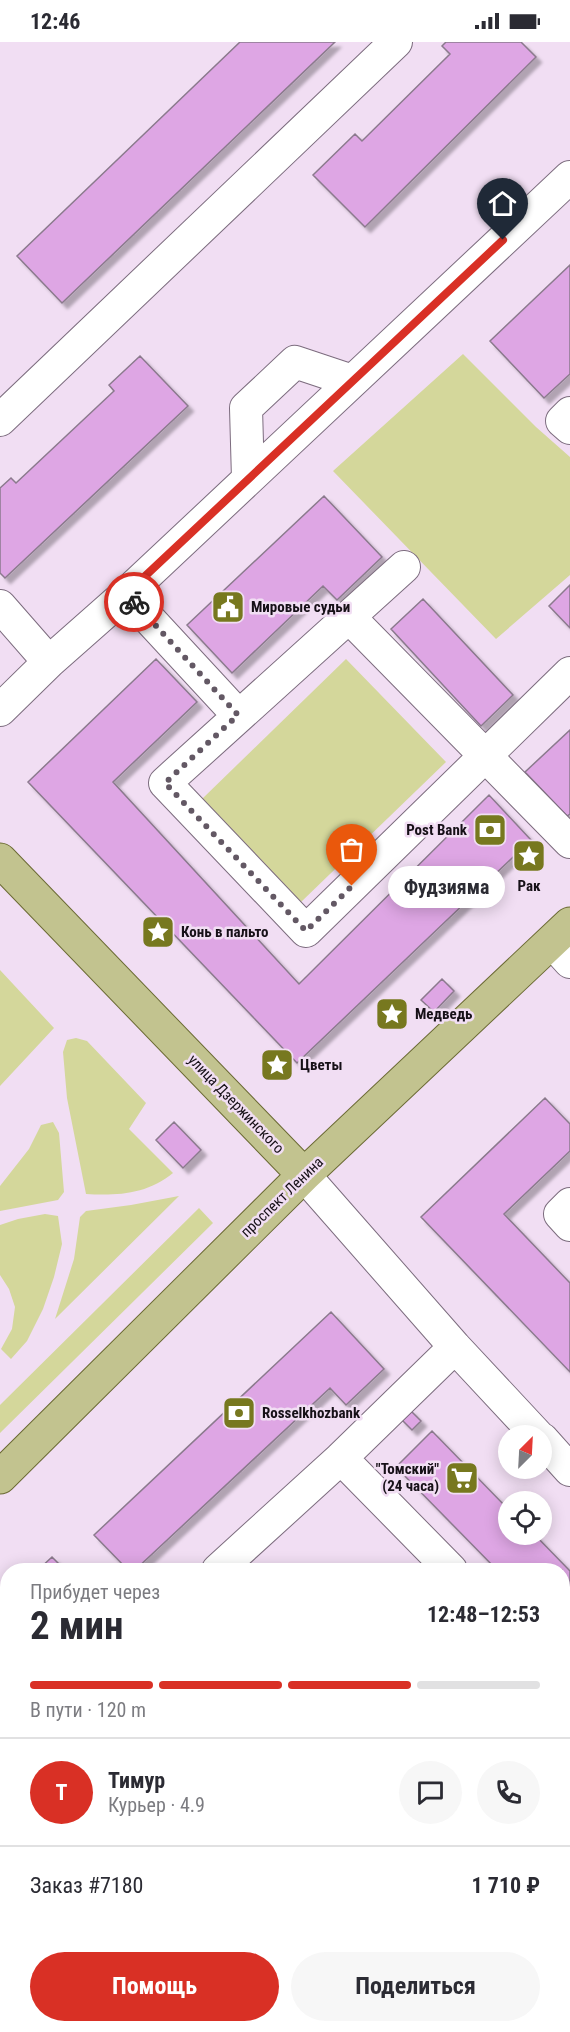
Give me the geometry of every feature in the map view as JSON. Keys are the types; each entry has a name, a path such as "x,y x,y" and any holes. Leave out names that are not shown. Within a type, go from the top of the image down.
{"main road":[{"name":"улица Дзержинского","path":"0,860 304,1175"},
{"name":"проспект Ленина","path":"0,1477 304,1175 564,943"}],"street":[{"path":"0,420 396,42"},
{"path":"0,710 570,177"},
{"path":"248,479 246,408 254,400 295,362 352,381"},
{"path":"570,413 562,421 570,428"},
{"path":"404,567 165,783 306,931 570,673"},
{"path":"126,594 238,715"},
{"path":"0,606 49,662"},
{"path":"349,617 570,842"},
{"name":"улица Дзержинского","path":"304,1175 455,1347 528,1425"},
{"path":"570,1204 560,1214 570,1225"},
{"path":"226,1563 341,1458 455,1347"},
{"path":"552,1450 570,1470"},
{"path":"341,1458 431,1563"}],"green space":[{"path":"463,354 536,427 570,457 570,575 496,639 333,471"},
{"path":"346,659 446,762 301,902 202,799"},
{"path":"0,970 54,1028 0,1086"},
{"path":"76,1038 87,1041 146,1103 129,1129 173,1173 163,1180 143,1189 121,1194 86,1194 67,1098 63,1052 67,1040"},
{"path":"53,1122 59,1133 64,1192 58,1200 0,1211 0,1186 29,1149 41,1125"},
{"path":"179,1196 55,1319 74,1259 80,1217 86,1211"},
{"path":"199,1208 213,1223 0,1433 0,1405"},
{"path":"45,1214 58,1216 62,1244 43,1309 27,1341 11,1359 1,1349 12,1329 15,1307 9,1289 0,1275 0,1225"}],"building":[{"path":"240,42 335,42 62,303 17,256"},
{"path":"446,42 521,42 536,57 365,227 313,175 355,134 362,141 450,54 442,46"},
{"path":"570,265 570,374 544,398 490,341"},
{"path":"140,356 188,406 5,578 0,573 0,488 11,478 16,483 114,391 109,385"},
{"path":"324,496 382,557 337,600 323,586 232,673 187,625"},
{"path":"570,585 570,628 549,606"},
{"path":"423,599 513,695 481,726 391,629"},
{"path":"156,659 197,702 113,782 299,984 489,795 531,840 297,1063 28,782"},
{"path":"570,730 570,814 567,816 525,772"},
{"path":"442,979 454,991 434,1012 421,1000"},
{"path":"545,1098 570,1124 570,1151 504,1214 570,1283 570,1372 421,1217"},
{"path":"174,1122 201,1150 183,1168 156,1140"},
{"path":"331,1312 384,1369 346,1405 330,1388 142,1563 121,1563 94,1535"},
{"path":"409,1409 421,1421 412,1430 400,1418"},
{"path":"432,1431 498,1499 498,1545 545,1545 562,1563 490,1563 396,1467"},
{"path":"52,1557 58,1563 46,1563"}],"way so far":[{"path":"134,602 238,715 165,783 306,931 352,886"}],"place":[{"name":"Мировые судьи","path":"228,607"},
{"name":"Post Bank","path":"490,830"},
{"name":"Рак","path":"529,856"},
{"name":"Фудзияма","path":"352,886"},
{"name":"Конь в пальто","path":"158,932"},
{"name":"Медведь","path":"392,1014"},
{"name":"Цветы","path":"277,1065"},
{"name":"Rosselkhozbank","path":"239,1413"},
{"name":"\"Томский\" (24 часа)","path":"462,1478"}],"route":[{"path":"134,602 126,594 503,240"}]}
